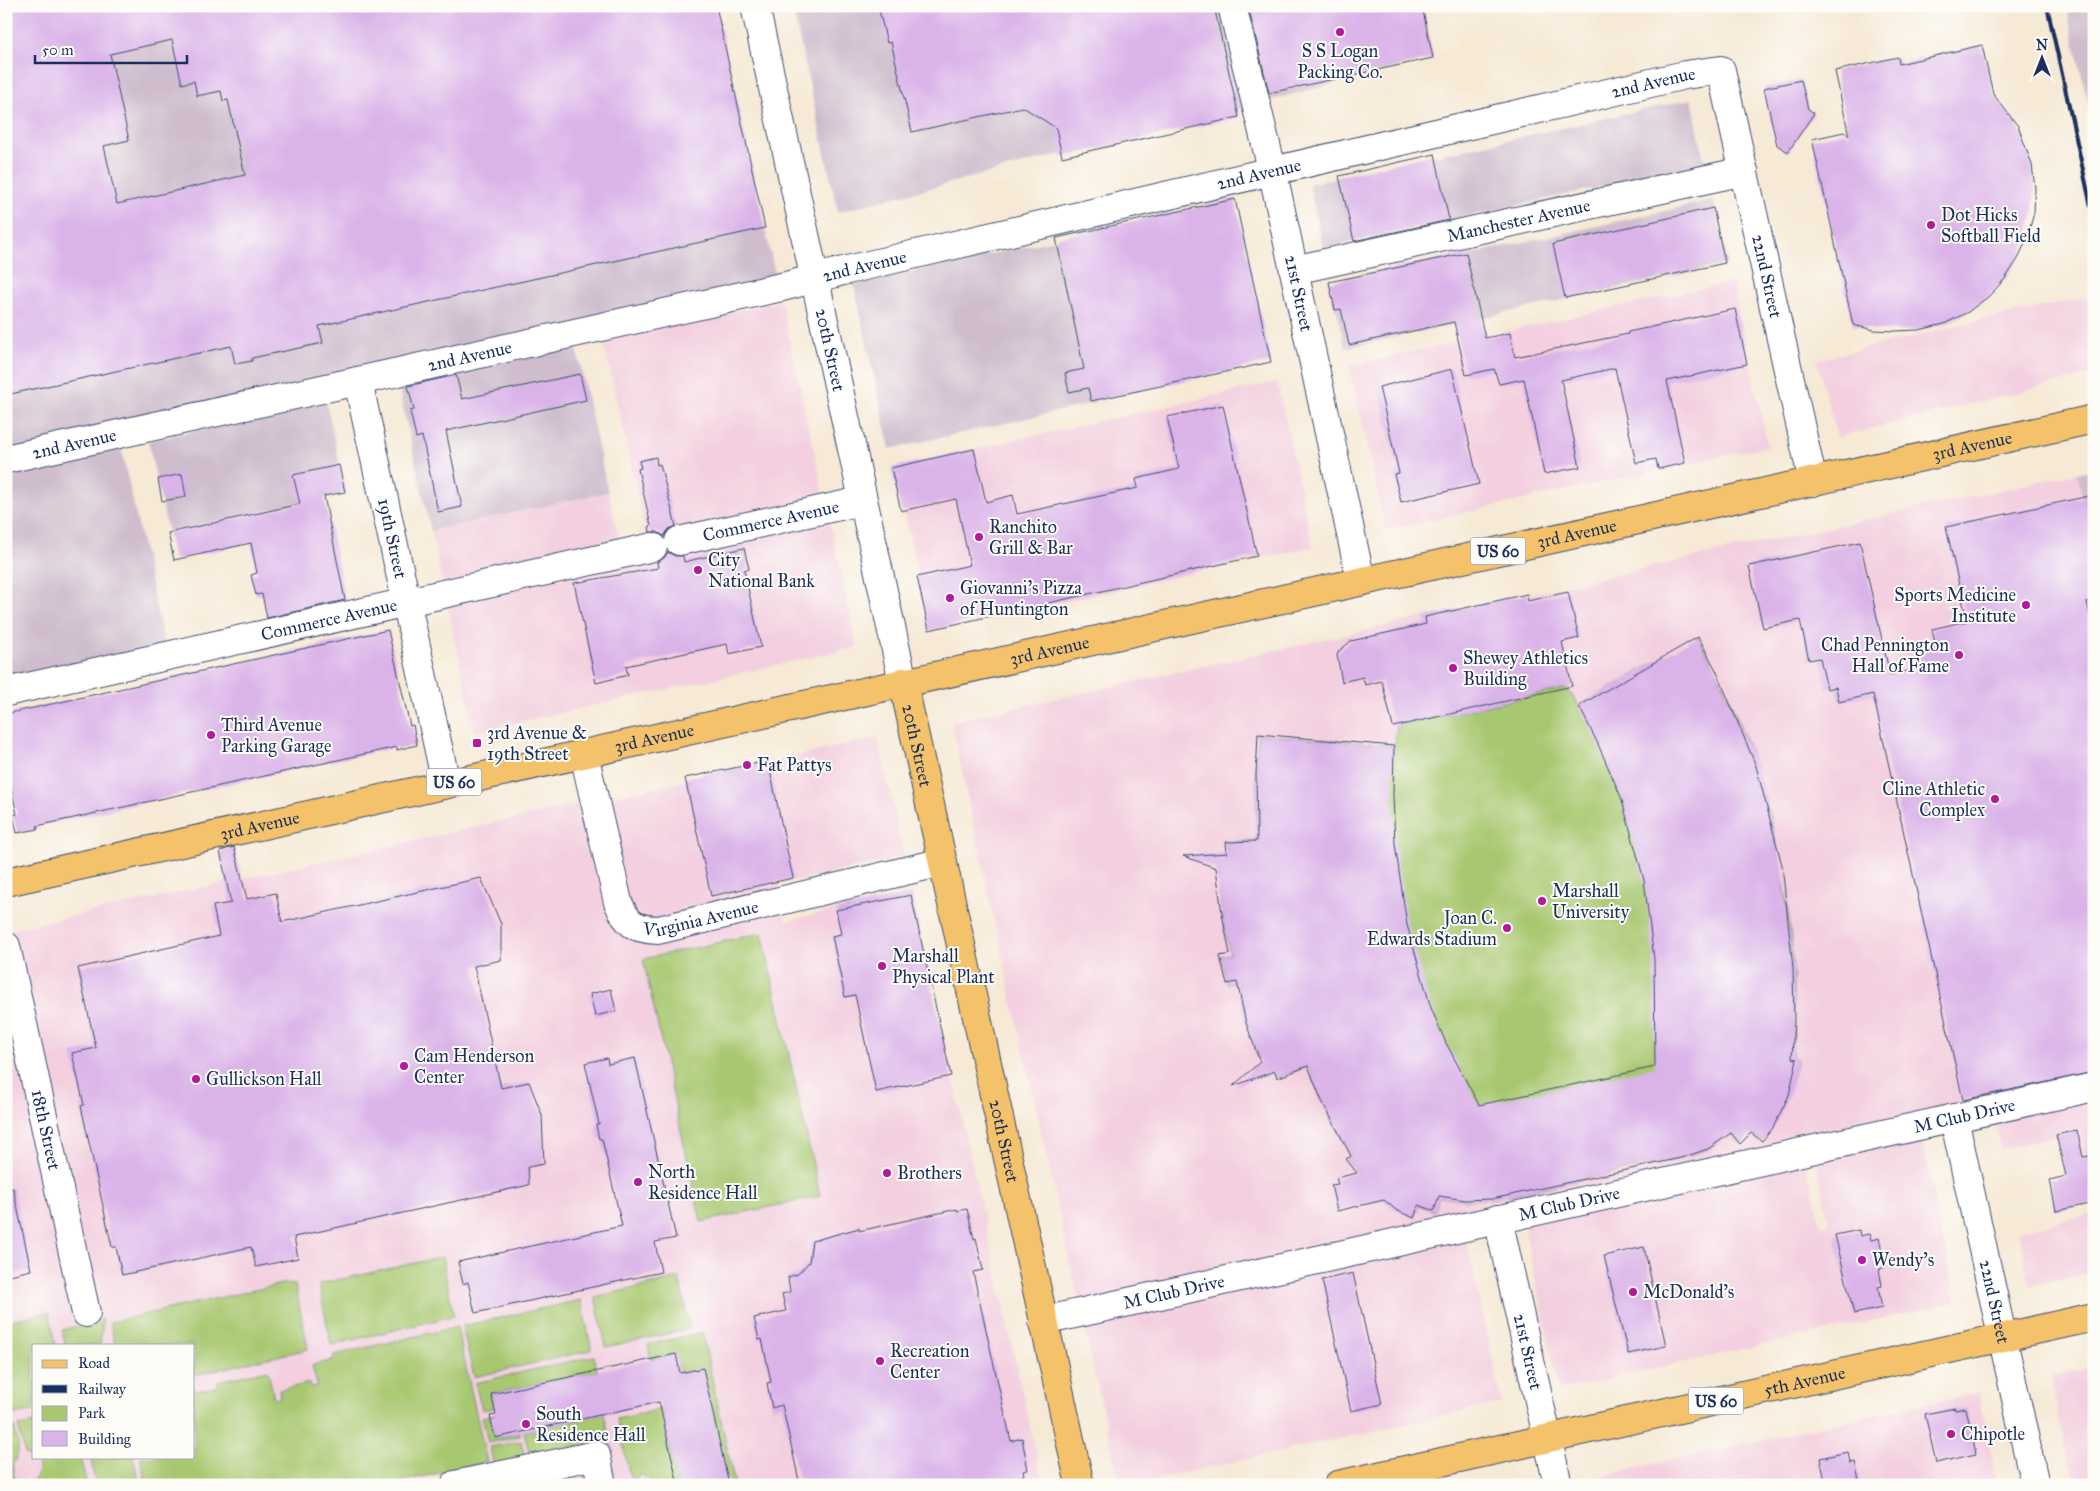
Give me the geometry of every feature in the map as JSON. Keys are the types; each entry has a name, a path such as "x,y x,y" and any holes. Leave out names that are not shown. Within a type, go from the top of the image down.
{"main road":[{"name":"3rd Avenue","path":"6,882 2094,419"},
{"name":"20th Street","path":"903,682 1080,1485"},
{"name":"5th Avenue","path":"1338,1485 2094,1317"}],"street":[{"name":"20th Street","path":"755,6 813,279 903,682"},
{"name":"21st Street","path":"1232,6 1272,169 1361,581"},
{"name":"2nd Avenue","path":"6,459 813,279 1272,169 1652,82 1721,70"},
{"name":"22nd Street","path":"1721,70 1813,482"},
{"name":"Manchester Avenue","path":"1294,270 1744,172"},
{"name":"19th Street","path":"358,381 446,784"},
{"name":"Commerce Avenue","path":"679,541 862,501"},
{"name":"Commerce Avenue","path":"6,692 653,547"},
{"name":"Virginia Avenue","path":"584,754 618,902 623,915 631,924 641,930 658,930 943,862"},
{"name":"18th Street","path":"6,946 86,1313"},
{"name":"M Club Drive","path":"1043,1321 1498,1218 2094,1087"},
{"name":"22nd Street","path":"1954,1118 2004,1337 2035,1485"},
{"name":"21st Street","path":"1498,1218 1558,1485"},
{"path":"455,1485 596,1455 602,1485"}],"shaded area":[{"path":"6,6 716,6 777,283 6,453"},
{"path":"792,6 1421,6 1433,58 838,212"},
{"path":"2066,6 2094,6 2094,130"},
{"path":"1692,99 1705,164 1323,248 1309,184"},
{"path":"1714,200 1728,264 1345,348 1331,285"},
{"path":"1059,239 1095,403 890,449 854,285"},
{"path":"1732,282 1768,446 1386,530 1349,366"},
{"path":"2094,296 2094,374 1837,437 1817,360 1980,320"},
{"path":"781,301 857,647 475,732 447,604 652,559 603,340"},
{"path":"576,346 608,492 431,531 398,386"},
{"path":"1277,382 1313,547 930,631 894,467"},
{"path":"326,402 346,493 168,532 148,441"},
{"path":"121,447 165,648 6,682 6,473"},
{"path":"2094,469 2094,547 2077,473"},
{"name":"Marshall University","path":"2077,473 2094,547 2094,1080 1079,1304 951,722"},
{"path":"608,492 621,547 443,586 431,531"},
{"path":"878,738 904,857 779,884 786,921 912,893 1043,1485 566,1485 557,1449 396,1485 6,1485 6,931"},
{"path":"2094,1099 2094,1194 2080,1131 2000,1149 1994,1121"},
{"path":"1921,1138 1957,1302 1559,1390 1524,1226 1806,1163 1821,1226 1829,1224 1816,1161"},
{"path":"2094,1214 2094,1272 2030,1286 2018,1231"},
{"path":"1466,1239 1502,1403 1129,1485 1120,1485 1083,1323"},
{"path":"2094,1367 2094,1485 2074,1485 2050,1376"},
{"path":"1978,1392 1998,1485 1597,1485 1595,1477"}],"green space":[{"name":"Joan C. Edwards Stadium","path":"1699,637 1724,687 1762,788 1775,840 1785,893 1792,947 1794,1002 1792,1058 1797,1059 1788,1092 1775,1122 1762,1141 1751,1133 1740,1144 1730,1133 1708,1149 1681,1158 1492,1199 1465,1200 1439,1196 1434,1211 1419,1205 1414,1217 1403,1212 1376,1193 1346,1159 1351,1156 1321,1099 1308,1066 1277,1078 1275,1071 1257,1078 1250,1075 1253,1068 1271,1061 1268,1054 1258,1058 1237,982 1227,984 1220,956 1230,954 1222,914 1217,870 1228,869 1226,842 1257,840 1256,774 1258,734 1394,746 1397,726 1567,688 1579,706"},
{"path":"762,933 820,1196 701,1222 643,959"},
{"path":"442,1257 454,1316 331,1345 319,1284"},
{"path":"679,1278 690,1329 606,1347 595,1297"},
{"path":"286,1283 295,1285 308,1349 195,1375 195,1344 115,1344 110,1322"},
{"path":"581,1300 592,1350 474,1377 462,1326"},
{"path":"49,1312 56,1344 32,1344 32,1411 13,1415 12,1412 6,1413 6,1321"},
{"path":"103,1319 100,1344 65,1344 62,1330"},
{"path":"457,1327 487,1462 386,1485 146,1485 140,1458 195,1458 195,1388 196,1391 218,1386 218,1381 268,1370 274,1399 280,1398 279,1390 310,1383 311,1387 317,1386 312,1365 334,1360 334,1355"},
{"path":"702,1332 735,1485 729,1485 680,1373 676,1354 651,1359 648,1345"},
{"path":"594,1356 597,1371 491,1394 494,1408 482,1410 475,1383"},
{"path":"661,1409 678,1485 649,1485 651,1480 639,1474 636,1480 630,1476 617,1419"},
{"path":"495,1414 490,1416 495,1438 520,1433 520,1436 488,1443 482,1417"},
{"path":"604,1414 610,1439 572,1447 531,1460 524,1432"},
{"path":"32,1423 32,1458 80,1458 87,1485 6,1485 6,1429 14,1427 18,1442 17,1455 12,1465 14,1477 18,1481 28,1483 37,1474 37,1463 25,1454 18,1426"},
{"path":"521,1441 526,1461 494,1468 490,1447"},
{"path":"93,1458 133,1458 140,1485 96,1485 92,1467"}],"building":[{"path":"6,6 716,6 765,228 319,326 323,343 252,358 252,361 235,364 231,346 6,395","holes":["172,40 182,84 194,81 197,96 221,91 223,101 228,100 245,175 117,204 104,146 129,140 110,54"]},
{"path":"878,6 1214,6 1239,117 1062,157 1056,128 1023,107 912,132 891,42 887,43"},
{"name":"S S Logan Packing Co.","path":"1248,6 1422,6 1433,58 1269,93"},
{"name":"Dot Hicks Softball Field","path":"1982,45 1993,94 2018,126 2032,165 2035,188 2034,213 2027,238 2018,259 2005,279 1988,297 1968,312 1944,324 1919,330 1895,331 1874,330 1853,325 1812,139 1844,132 1849,136 1835,71 1898,57 1899,64"},
{"path":"1801,80 1808,109 1814,113 1788,152 1777,145 1764,88"},
{"path":"1435,154 1449,220 1354,241 1339,176"},
{"path":"1235,199 1271,362 1091,401 1088,388 1069,392 1065,373 1084,369 1056,238"},
{"path":"1713,208 1725,263 1565,298 1553,244"},
{"path":"1466,253 1485,338 1510,333 1515,357 1628,334 1628,332 1735,309 1747,364 1667,381 1685,463 1658,469 1656,459 1636,463 1615,368 1561,380 1580,467 1544,474 1524,379 1499,384 1494,369 1466,375 1454,322 1349,345 1341,309 1335,310 1329,282"},
{"path":"1452,369 1479,484 1401,502 1394,474 1399,473 1379,387"},
{"path":"580,374 586,400 446,431 462,507 438,512 422,436 416,438 410,411 414,410 408,386 456,375 462,399"},
{"path":"1223,405 1257,556 929,630 917,577 970,565 956,499 901,511 891,468 974,449 986,502 1013,495 1017,514 1138,488 1136,479 1179,469 1167,417"},
{"path":"656,457 657,465 660,464 676,526 669,529 664,536 657,532 650,532 649,527 651,526 638,469 641,468 639,461"},
{"path":"339,465 345,492 324,496 345,600 267,618 262,594 256,595 251,575 257,573 251,543 174,560 168,533 300,504 293,475"},
{"path":"182,474 186,497 162,501 158,479"},
{"name":"Cline Athletic Complex","path":"2094,495 2094,601 2087,602 2094,632 2094,1072 1963,1100 1873,694 1839,702 1836,687 1827,689 1820,658 1809,660 1800,620 1763,628 1749,566 1860,542 1890,675 1921,668 1917,652 1936,648 1932,629 1967,621 1946,527"},
{"name":"City National Bank","path":"744,548 749,569 744,570 761,647 729,654 727,644 626,666 628,675 596,683 574,583 658,568 657,562 664,558 668,552 675,556 683,556 684,562"},
{"name":"Shewey Athletics Building","path":"1568,592 1579,638 1562,642 1572,686 1393,727 1382,681 1365,685 1363,677 1342,682 1337,655 1351,641 1426,624 1425,617 1527,594 1528,601"},
{"name":"Third Avenue Parking Garage","path":"388,630 410,726 413,725 417,745 397,750 397,747 37,826 38,829 17,833 13,815 17,814 6,767 6,714"},
{"name":"Joan C. Edwards Stadium","path":"1698,637 1716,670 1756,766 1782,865 1793,968 1794,1020 1792,1058 1797,1059 1789,1095 1773,1128 1762,1141 1751,1133 1740,1144 1731,1133 1708,1149 1681,1158 1492,1199 1465,1200 1439,1196 1434,1211 1419,1205 1414,1218 1396,1210 1384,1200 1337,1211 1331,1185 1338,1184 1336,1178 1357,1173 1346,1159 1351,1156 1321,1099 1308,1066 1277,1078 1275,1071 1233,1086 1260,1062 1246,1023 1237,982 1227,984 1220,956 1230,954 1216,868 1183,856 1227,853 1226,842 1257,841 1256,774 1258,734 1394,746 1395,844 1407,925 1431,1008 1446,1043 1479,1105 1655,1067 1654,959 1644,880 1621,797 1579,706"},
{"path":"768,761 793,878 711,896 685,778"},
{"path":"234,847 247,899 276,893 282,922 481,878 501,924 501,960 474,966 501,1088 529,1082 542,1115 544,1164 528,1167 529,1185 294,1237 298,1258 256,1267 251,1247 122,1275 116,1247 112,1247 81,1106 84,1105 72,1053 96,1048 78,968 219,936 213,906 231,903 220,851"},
{"name":"Marshall Physical Plant","path":"911,895 951,1076 876,1092 855,995 845,997 832,936 841,934 836,910"},
{"path":"611,989 616,1011 595,1016 590,994"},
{"name":"North Residence Hall","path":"607,1058 608,1064 635,1058 676,1238 655,1242 661,1272 475,1313 468,1282 463,1284 458,1262 622,1226 602,1139 599,1139 596,1125 599,1124 585,1063"},
{"path":"2077,1130 2083,1157 2094,1155 2094,1203 2056,1211 2050,1180 2066,1176 2056,1135"},
{"path":"13,1188 31,1270 6,1276 6,1189"},
{"name":"Recreation Center","path":"957,1209 957,1211 967,1209 974,1239 976,1238 983,1270 973,1272 1011,1441 1022,1438 1028,1470 1023,1471 1024,1475 1004,1485 800,1485 782,1405 772,1408 767,1383 771,1382 762,1339 759,1340 754,1318 786,1311 782,1294 790,1292 788,1277 798,1274 809,1262 812,1241 859,1228 859,1231"},
{"name":"Wendy's","path":"1859,1230 1860,1236 1869,1234 1871,1240 1879,1238 1886,1267 1879,1269 1882,1286 1878,1287 1882,1308 1854,1314 1835,1235"},
{"name":"McDonald's","path":"1644,1247 1666,1346 1628,1354 1604,1256"},
{"path":"1353,1273 1382,1404 1351,1411 1322,1280"},
{"name":"South Residence Hall","path":"676,1354 680,1373 703,1368 729,1485 678,1485 659,1402 495,1438 490,1416 496,1415 491,1394"},
{"name":"Chipotle","path":"1955,1408 1955,1410 1966,1408 1976,1454 1936,1463 1925,1414"},
{"path":"1848,1452 1850,1463 1855,1462 1860,1485 1826,1485 1820,1458"}],"railway":[{"path":"2047,6 2094,220"}],"place":[{"name":"S S Logan Packing Co.","path":"1340,32"},
{"name":"Dot Hicks Softball Field","path":"1931,225"},
{"name":"Ranchito Grill & Bar","path":"979,537"},
{"name":"City National Bank","path":"698,570"},
{"name":"Giovanni's Pizza of Huntington","path":"950,598"},
{"name":"Sports Medicine Institute","path":"2026,605"},
{"name":"Chad Pennington Hall of Fame","path":"1959,655"},
{"name":"Shewey Athletics Building","path":"1453,668"},
{"name":"Third Avenue Parking Garage","path":"211,735"},
{"name":"3rd Avenue & 19th Street","path":"477,743"},
{"name":"Fat Pattys","path":"747,765"},
{"name":"Cline Athletic Complex","path":"1995,799"},
{"name":"Marshall University","path":"1542,901"},
{"name":"Joan C. Edwards Stadium","path":"1507,928"},
{"name":"Marshall Physical Plant","path":"882,966"},
{"name":"Cam Henderson Center","path":"404,1066"},
{"name":"Gullickson Hall","path":"196,1079"},
{"name":"Brothers","path":"887,1173"},
{"name":"North Residence Hall","path":"638,1182"},
{"name":"Wendy's","path":"1862,1260"},
{"name":"McDonald's","path":"1633,1292"},
{"name":"Recreation Center","path":"880,1361"},
{"name":"South Residence Hall","path":"526,1424"},
{"name":"Chipotle","path":"1951,1434"}]}
